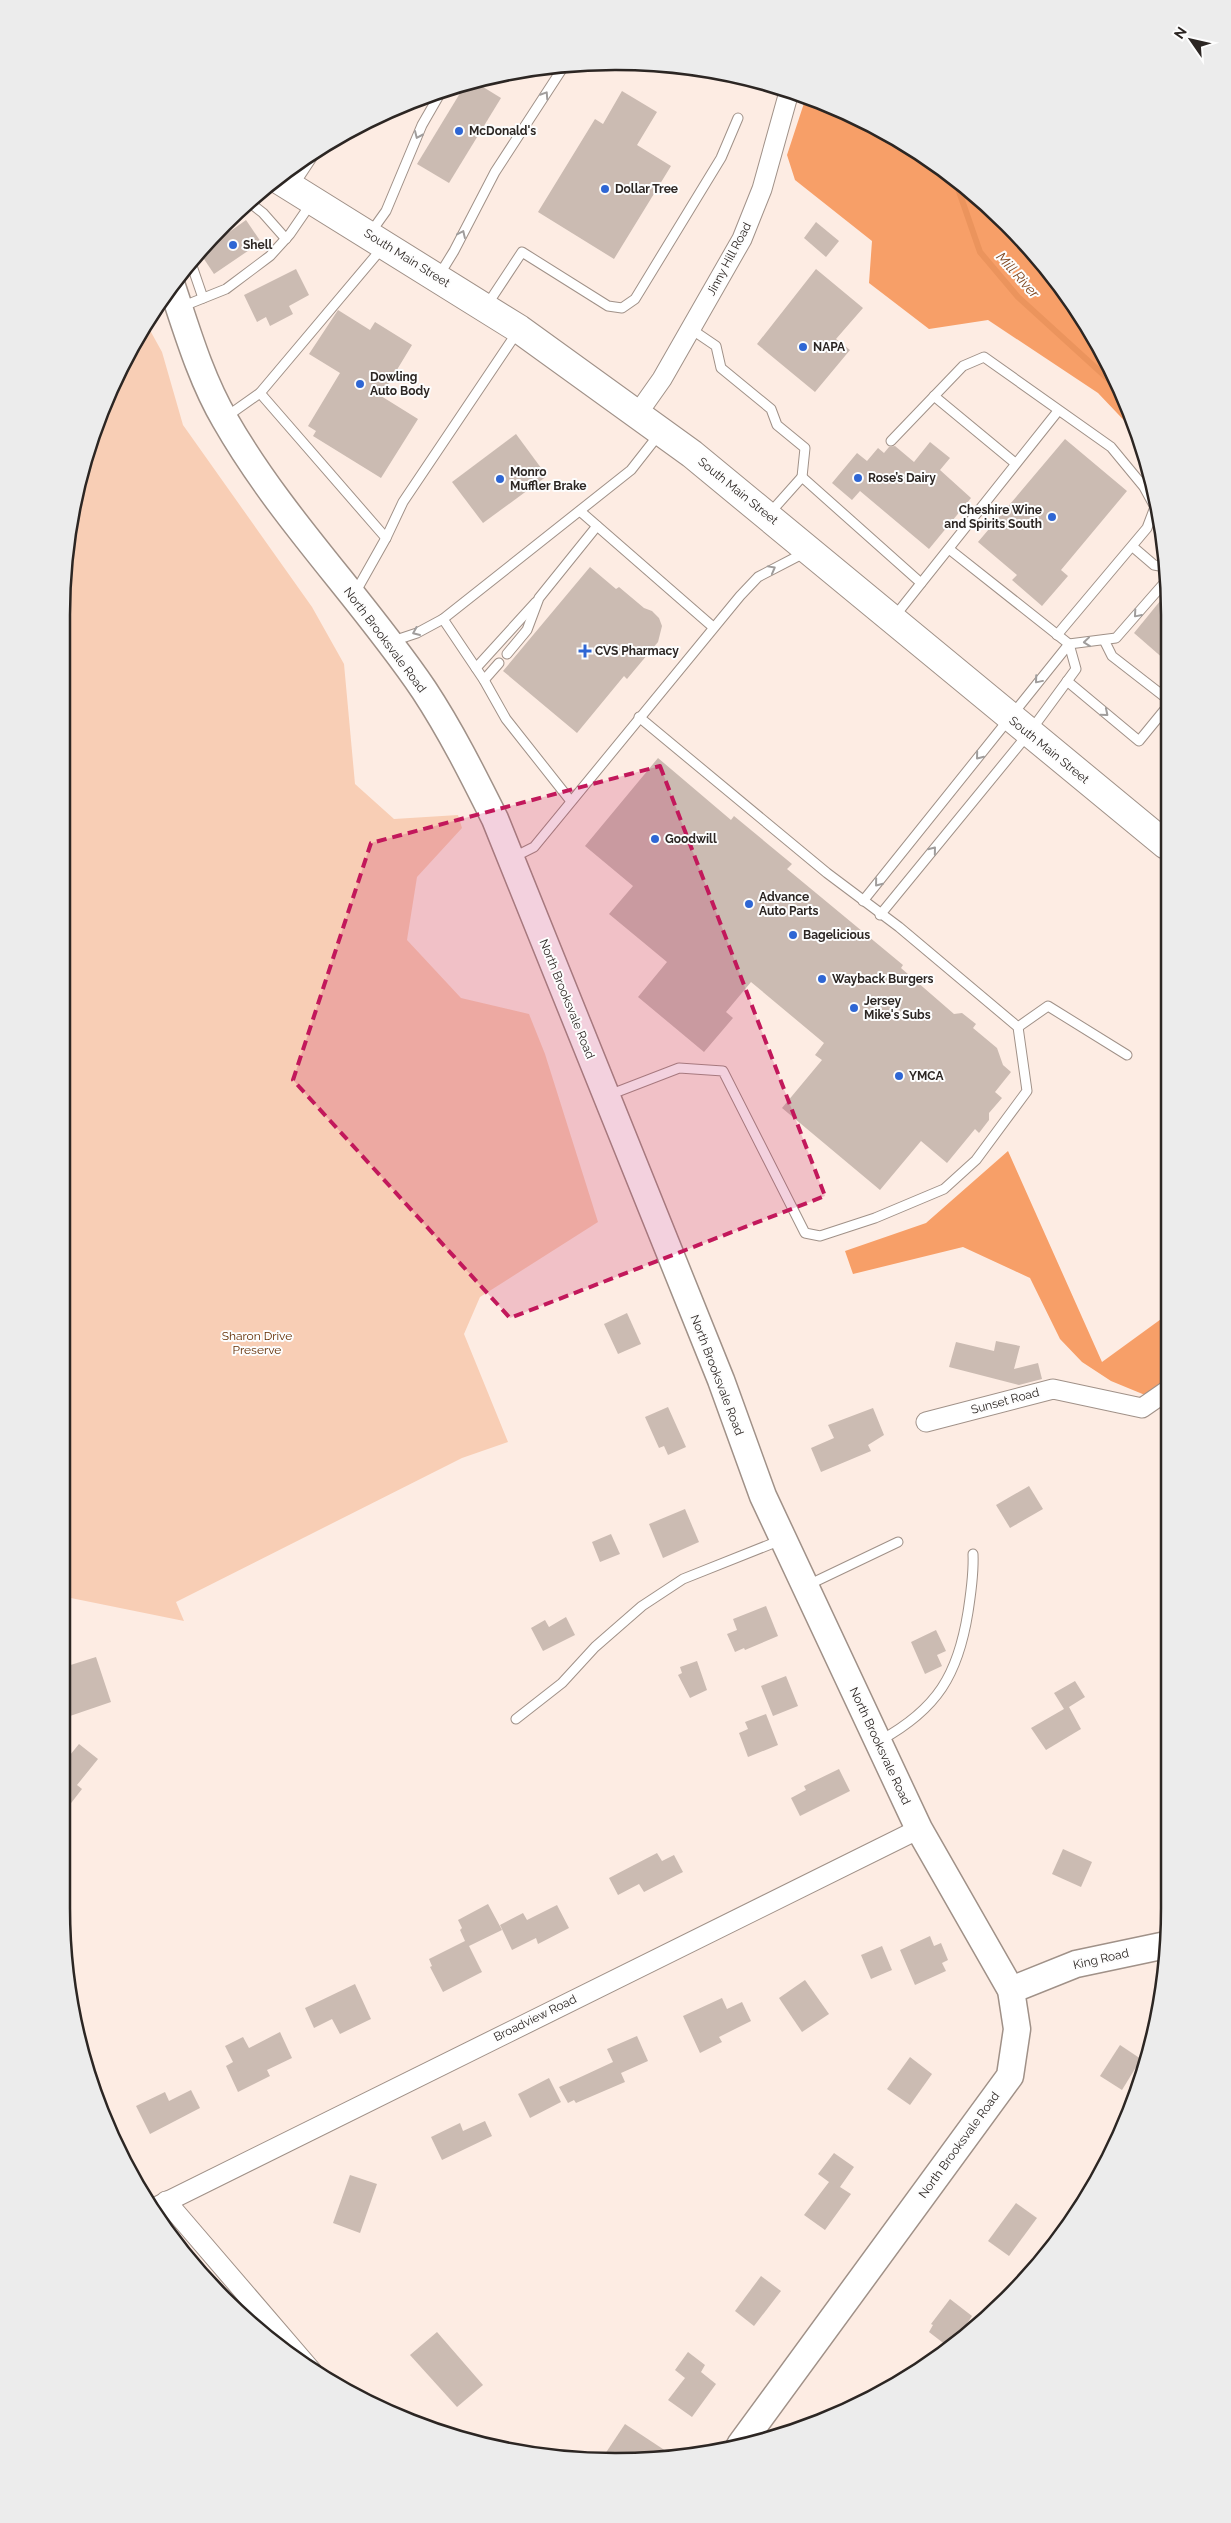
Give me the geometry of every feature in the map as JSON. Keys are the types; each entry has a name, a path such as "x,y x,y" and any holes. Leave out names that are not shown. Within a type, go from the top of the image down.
{"highway":[{"name":"South Main Street","path":"294,189 519,328 638,413 768,515 1019,726 1161,841"}],"main road":[{"name":"North Brooksvale Road","path":"176,297 198,360 224,418 267,488 424,690 458,745 495,819 721,1380 763,1496 919,1828 1010,1990 1018,2029 1010,2076 746,2437"},
{"name":"King Road","path":"1010,1990 1076,1964 1160,1946"}],"street":[{"name":"Jinny Hill Road","path":"638,413 662,379 742,239 775,150 788,98"},
{"name":"Sunset Road","path":"926,1422 1053,1389 1142,1408 1161,1395"},
{"name":"Broadview Road","path":"159,2205 919,1828"},
{"path":"159,2205 284,2341"}],"lane":[{"path":"438,277 454,251 495,172 559,73"},
{"path":"224,418 260,393 377,239 386,211 422,125 436,101"},
{"path":"485,307 522,252 608,306 622,308 636,299 721,158 738,118"},
{"path":"176,297 203,298 226,289 270,256 286,239 294,189 308,165"},
{"path":"255,206 286,239"},
{"path":"194,269 203,298"},
{"path":"352,598 386,538 403,502 519,328"},
{"path":"691,329 716,346 721,368 771,409 777,425 805,448 802,477 768,515"},
{"path":"891,441 963,366 984,357 1111,447 1147,492"},
{"path":"260,393 386,538"},
{"path":"934,396 1015,463"},
{"path":"892,620 1058,411"},
{"path":"388,642 417,633 443,619 631,470 661,431"},
{"path":"802,477 921,583"},
{"path":"580,511 713,627"},
{"path":"1057,635 1133,546 1147,528 1152,515"},
{"path":"476,668 539,598 597,526"},
{"path":"1133,546 1154,565 1158,565"},
{"path":"863,901 1019,726 1067,681 1076,669 1069,644 949,549"},
{"path":"511,858 534,847 639,716 713,627 758,577 809,550"},
{"path":"1069,644 1116,638 1160,587"},
{"path":"507,654 527,630 539,598"},
{"path":"443,619 484,680 506,719 570,800"},
{"path":"1104,640 1112,656 1161,694"},
{"path":"880,915 1019,726 1069,644"},
{"path":"484,680 499,663"},
{"path":"1067,681 1139,741 1161,714"},
{"path":"606,1096 679,1068 723,1071 805,1233 820,1236 875,1218 944,1189 976,1160 1027,1091 1018,1027 899,927 880,915 639,716"},
{"path":"1018,1027 1048,1006 1127,1055"},
{"path":"516,1719 562,1683 595,1647 642,1606 683,1579 783,1539"},
{"path":"805,1586 898,1542"},
{"path":"878,1741 905,1726 925,1708 945,1684 956,1664 965,1628 974,1574 973,1554"}],"highlighted area":[{"path":"660,766 825,1196 510,1318 293,1080 371,843"}],"green space":[{"name":"Sharon Drive Preserve","path":"150,331 162,352 183,425 312,607 344,664 355,784 394,819 458,815 462,828 417,877 407,940 461,998 529,1014 545,1054 598,1222 480,1297 464,1334 508,1442 462,1458 176,1602 184,1621 70,1598 71,580 80,509 99,440 126,374"}],"shaded area":[{"path":"804,104 857,126 919,162 948,183 1001,230 1048,283 1088,343 1105,374 1124,421 1098,393 988,320 929,329 869,283 872,241 795,180 787,155"},
{"path":"1008,1151 1102,1362 1161,1319 1161,1385 1145,1395 1111,1381 1082,1362 1060,1339 1030,1278 963,1247 853,1274 845,1251 926,1223"}],"building":[{"name":"McDonald's","path":"483,87 501,98 449,183 417,164 460,93"},
{"name":"Dollar Tree","path":"622,91 657,112 637,145 671,166 614,259 538,212 595,119 603,124"},
{"name":"Shell","path":"246,220 261,242 214,274 203,258 225,235"},
{"path":"816,222 839,241 826,257 804,238"},
{"path":"296,269 309,295 289,306 293,314 270,326 266,317 257,322 244,295"},
{"name":"NAPA","path":"816,269 863,308 836,339 850,350 815,392 757,344"},
{"name":"Dowling Auto Body","path":"338,310 370,330 375,322 412,345 381,396 418,419 381,478 313,436 316,431 308,426 340,373 309,354"},
{"name":"Monro Muffler Brake","path":"516,434 547,476 483,523 452,482"},
{"name":"Cheshire Wine and Spirits South","path":"1065,439 1127,491 1061,570 1068,576 1042,606 1012,580 1017,575 978,542"},
{"path":"930,442 950,458 940,470 971,498 929,549 860,491 852,500 832,483 857,453 867,461 878,448 884,453 889,447 895,446 914,462"},
{"name":"CVS Pharmacy","path":"590,567 616,589 619,587 644,608 652,611 659,618 662,626 658,642 627,679 624,676 577,733 503,671"},
{"path":"1161,600 1161,657 1134,633"},
{"path":"658,758 731,820 734,816 792,864 787,869 903,965 901,968 954,1014 962,1013 976,1024 973,1028 997,1048 1003,1065 1011,1072 995,1092 1002,1098 989,1113 989,1120 979,1133 975,1129 947,1163 921,1141 880,1190 782,1108 822,1060 815,1055 824,1043 751,982 726,1012 733,1018 704,1052 638,997 667,962 609,914 633,886 585,846"},
{"path":"627,1313 641,1344 618,1354 604,1324"},
{"path":"996,1341 1020,1346 1014,1369 1038,1363 1042,1379 1019,1385 949,1367 956,1342 994,1351"},
{"path":"668,1407 686,1447 668,1455 664,1446 659,1448 645,1417"},
{"path":"873,1408 884,1435 868,1445 871,1451 821,1472 811,1448 834,1438 828,1425"},
{"path":"1029,1486 1043,1509 1010,1528 996,1505"},
{"path":"685,1509 699,1542 663,1558 649,1524"},
{"path":"611,1534 620,1554 600,1562 592,1542"},
{"path":"766,1606 778,1636 745,1650 744,1648 735,1652 727,1634 737,1630 733,1619"},
{"path":"566,1617 575,1635 543,1651 531,1628 545,1620 549,1627"},
{"path":"936,1630 946,1651 937,1655 942,1666 925,1674 911,1642"},
{"path":"96,1657 111,1702 70,1716 70,1665"},
{"path":"697,1661 707,1690 690,1698 678,1675 682,1673 680,1667"},
{"path":"786,1676 798,1706 773,1716 761,1686"},
{"path":"1075,1681 1085,1697 1069,1707 1081,1729 1046,1750 1031,1728 1064,1709 1054,1693"},
{"path":"766,1714 778,1745 748,1757 739,1733 748,1729 745,1722"},
{"path":"79,1744 98,1759 77,1785 82,1789 70,1804 70,1755"},
{"path":"839,1769 850,1791 800,1816 791,1798 806,1790 804,1786"},
{"path":"1063,1849 1092,1862 1081,1887 1052,1874"},
{"path":"657,1853 662,1861 674,1855 683,1872 644,1892 639,1884 618,1895 609,1878"},
{"path":"488,1904 502,1930 469,1946 482,1972 443,1992 430,1967 432,1966 429,1959 465,1941 458,1920"},
{"path":"557,1905 569,1928 538,1944 536,1938 512,1950 500,1925 523,1913 527,1920"},
{"path":"930,1936 934,1946 941,1943 948,1960 942,1963 946,1971 915,1985 900,1950"},
{"path":"882,1946 892,1970 871,1979 861,1955"},
{"path":"805,1980 829,2014 802,2032 779,1998"},
{"path":"355,1984 371,2019 340,2034 332,2019 314,2028 305,2008"},
{"path":"722,1998 727,2009 742,2002 751,2021 719,2037 722,2042 700,2053 683,2016"},
{"path":"280,2032 292,2058 267,2070 270,2076 238,2092 226,2066 233,2062 225,2046 243,2037 249,2048"},
{"path":"637,2036 648,2061 621,2073 625,2082 576,2103 574,2100 568,2103 559,2087 613,2062 607,2049"},
{"path":"1120,2045 1139,2058 1137,2065 1122,2090 1100,2076"},
{"path":"910,2057 932,2074 910,2105 887,2089"},
{"path":"549,2078 561,2102 530,2118 518,2094"},
{"path":"191,2090 200,2108 150,2134 136,2106 165,2092 169,2101"},
{"path":"485,2121 492,2136 442,2160 431,2137 460,2123 463,2131"},
{"path":"834,2153 854,2167 840,2187 851,2194 825,2230 804,2215 829,2182 818,2174"},
{"path":"350,2175 377,2184 360,2233 333,2223"},
{"path":"1016,2203 1037,2218 1009,2256 988,2241"},
{"path":"761,2276 781,2291 754,2326 735,2311"},
{"path":"950,2299 972,2316 966,2325 944,2343 929,2332 933,2325 931,2324"},
{"path":"437,2332 483,2385 457,2407 410,2355"},
{"path":"688,2352 705,2365 701,2372 716,2384 692,2417 668,2400 685,2378 675,2370"},
{"path":"625,2424 665,2450 651,2452 606,2453"}],"waterway":[{"name":"Mill River","path":"959,192 980,252 1018,297 1106,378"}],"place":[{"name":"McDonald's","path":"459,131"},
{"name":"Dollar Tree","path":"605,189"},
{"name":"Shell","path":"233,245"},
{"name":"NAPA","path":"803,347"},
{"name":"Dowling Auto Body","path":"360,384"},
{"name":"Rose’s Dairy","path":"858,478"},
{"name":"Monro Muffler Brake","path":"500,479"},
{"name":"Cheshire Wine and Spirits South","path":"1052,517"},
{"name":"CVS Pharmacy","path":"585,651"},
{"name":"Goodwill","path":"655,839"},
{"name":"Advance Auto Parts","path":"749,904"},
{"name":"Bagelicious","path":"793,935"},
{"name":"Wayback Burgers","path":"822,979"},
{"name":"Jersey Mike's Subs","path":"854,1008"},
{"name":"YMCA","path":"899,1076"}]}
